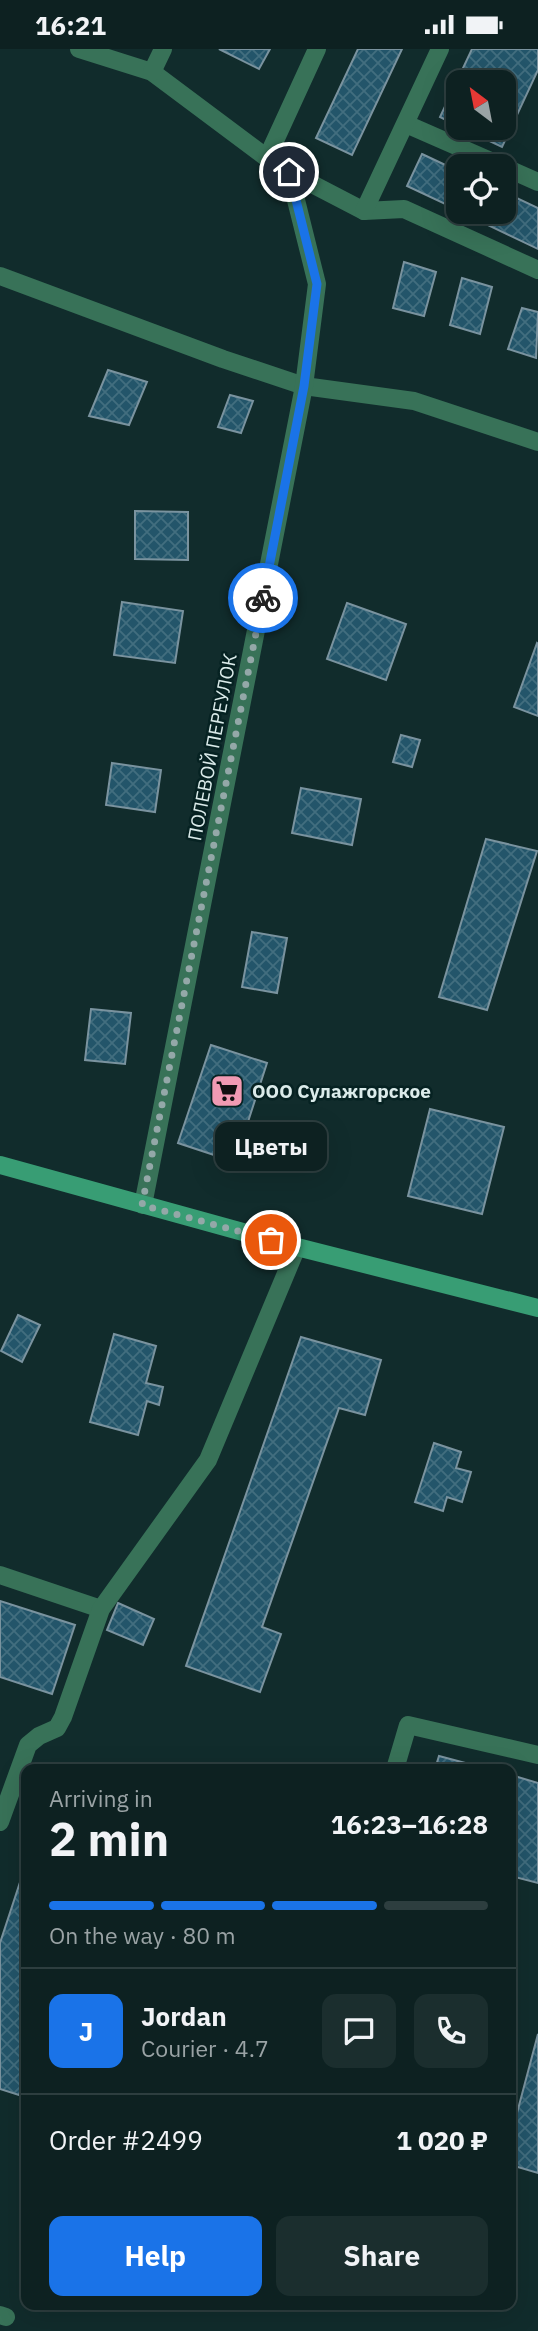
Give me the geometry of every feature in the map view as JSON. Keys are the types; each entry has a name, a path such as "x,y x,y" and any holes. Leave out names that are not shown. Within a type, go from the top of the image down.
{"main road":[{"path":"0,1165 297,1247 538,1308"}],"street":[{"path":"79,49 152,72 267,158 364,211 404,209 538,270"},
{"path":"152,72 163,49"},
{"path":"267,158 317,49"},
{"path":"364,211 440,49"},
{"path":"406,124 474,154"},
{"path":"516,171 536,177"},
{"name":"ПОЛЕВОЙ ПЕРЕУЛОК","path":"142,1205 304,386 317,284 289,172"},
{"path":"0,276 223,359 304,386 414,401 538,442"},
{"path":"21,1764 28,1745 39,1736 57,1728 101,1609 208,1460 297,1247"},
{"path":"0,1575 101,1609"},
{"path":"396,1764 408,1725 538,1755"},
{"path":"0,1822 21,1764"}],"building":[{"path":"219,49 270,49 259,69"},
{"path":"358,49 402,49 352,155 316,138"},
{"path":"472,49 538,49 538,70 516,117 516,70 462,70"},
{"path":"446,104 446,120 440,117"},
{"path":"487,140 505,140 502,147"},
{"path":"422,154 446,165 446,204 407,186"},
{"path":"516,198 538,208 538,249 486,224 516,224"},
{"path":"404,262 436,272 424,316 393,308"},
{"path":"462,278 492,287 480,334 450,325"},
{"path":"522,308 538,312 536,358 508,349"},
{"path":"108,370 147,382 129,425 89,416"},
{"path":"230,395 253,401 241,433 218,427"},
{"path":"135,511 188,512 188,560 135,559"},
{"path":"122,602 183,611 175,663 114,655"},
{"path":"347,603 406,624 386,680 327,659"},
{"path":"538,644 538,716 514,707"},
{"path":"401,735 420,740 412,767 393,762"},
{"path":"112,763 161,770 155,812 106,805"},
{"path":"301,788 361,799 352,845 292,833"},
{"path":"486,839 537,851 487,1010 439,997"},
{"path":"252,932 287,938 277,993 242,987"},
{"path":"91,1009 131,1013 125,1064 85,1060"},
{"name":"ООО Сулажгорское","path":"211,1045 267,1063 235,1162 178,1143"},
{"path":"430,1109 504,1127 482,1214 408,1196"},
{"path":"18,1315 40,1325 22,1362 1,1351"},
{"path":"114,1334 156,1346 146,1383 163,1387 159,1405 147,1401 138,1435 90,1422"},
{"path":"301,1337 381,1360 365,1415 339,1408 262,1627 281,1634 260,1692 186,1666"},
{"path":"434,1443 461,1452 456,1468 471,1472 462,1502 447,1497 443,1511 415,1502"},
{"path":"0,1601 75,1625 52,1694 0,1677"},
{"path":"118,1603 154,1619 143,1645 107,1630"},
{"path":"439,1756 469,1764 437,1764"},
{"path":"516,1776 538,1783 538,1883 516,1877"},
{"path":"21,1879 19,2095 0,2089 0,1943"},
{"path":"538,2034 538,2173 516,2166 517,2113"}],"way so far":[{"path":"263,598 142,1205 271,1240"}],"place":[{"name":"ООО Сулажгорское","path":"227,1091"},
{"name":"Цветы","path":"271,1240"}],"route":[{"path":"263,598 304,386 317,284 289,172"}]}
